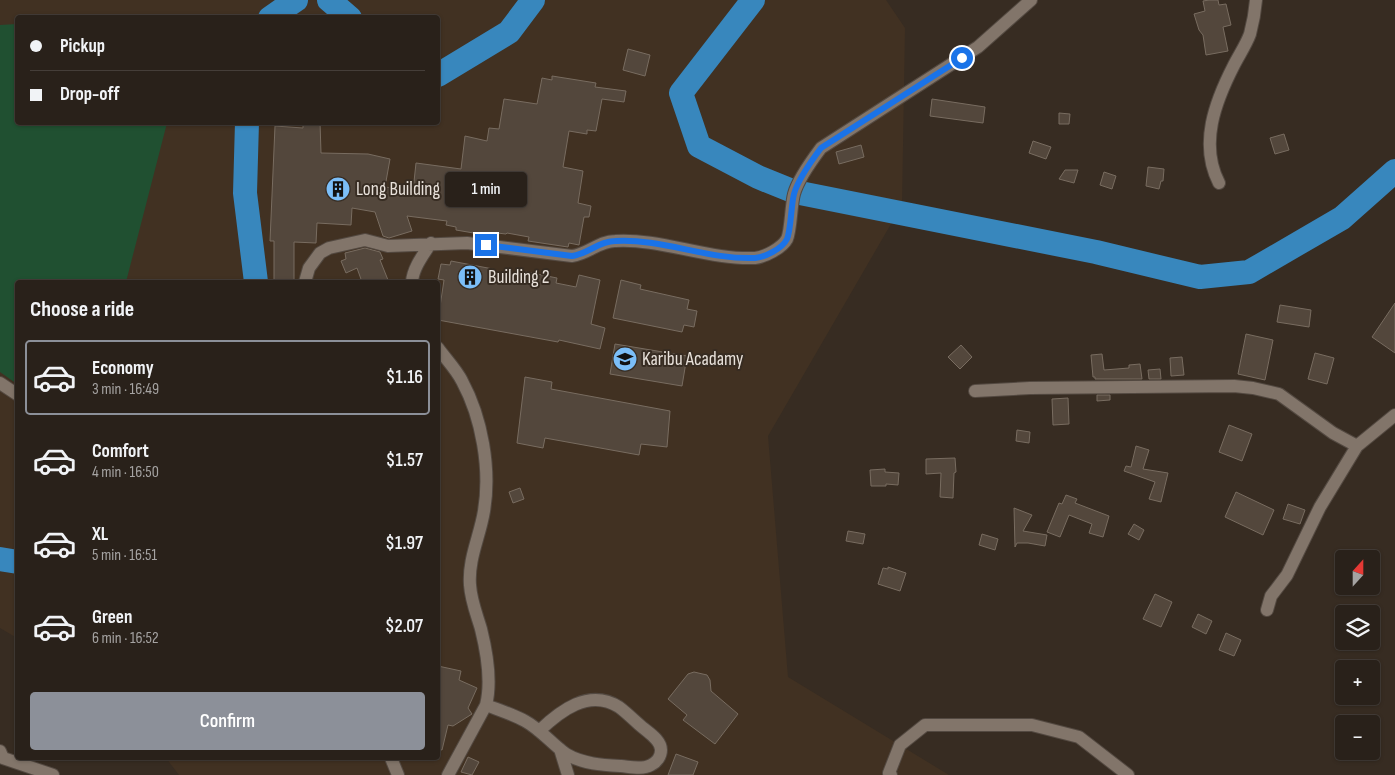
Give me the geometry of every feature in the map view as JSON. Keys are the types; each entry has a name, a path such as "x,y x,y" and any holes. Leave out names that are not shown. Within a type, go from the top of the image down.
{"street":[{"path":"305,280 313,260 320,253 329,248 365,240 388,246 467,242 572,256 582,254 604,243 616,240 723,256 757,258 775,251 787,240 795,192 821,148 978,47 1031,0"},
{"path":"1218,183 1214,174 1209,141 1213,114 1222,89 1249,36 1255,16 1256,0"},
{"path":"412,280 418,263 431,243"},
{"path":"440,351 462,381 482,438 487,485 484,512 473,551 470,585 487,661 489,694 486,705 448,775"},
{"path":"0,383 15,393"},
{"path":"975,391 1030,388 1234,386 1254,388 1279,394 1333,433 1357,446"},
{"path":"1268,610 1272,596 1287,575 1320,507 1357,446 1395,415"},
{"path":"486,705 526,721 567,754 598,765 646,768 654,764 659,758 661,749 657,740 619,707 604,700 590,700 575,705 556,715 539,731"},
{"path":"891,775 889,772 900,745 925,725 1032,725 1079,737 1128,775"},
{"path":"560,749 568,775"},
{"path":"0,751 3,758 53,775"},
{"path":"392,760 398,775"}],"shaded area":[{"name":"Karibu Acadamy","path":"0,0 886,0 905,28 902,205 768,436 788,677 949,775 179,775 168,760 440,760 440,280 15,280 15,637 0,628"}],"green space":[{"path":"15,24 15,125 166,125 127,280 15,280 15,383 0,372 0,25"}],"building":[{"path":"1218,0 1219,5 1226,4 1231,25 1223,27 1228,51 1206,55 1203,35 1199,30 1194,14 1205,11 1203,1"},
{"path":"628,49 650,55 645,76 623,70"},
{"path":"552,76 596,83 595,87 626,91 624,102 602,99 596,131 587,130 587,134 569,131 563,167 583,171 578,203 591,206 589,217 584,217 579,245 569,243 568,247 528,241 529,237 507,233 497,233 497,237 456,230 456,227 446,225 447,221 407,216 412,231 389,238 383,236 375,212 352,208 351,225 317,223 316,243 294,242 294,280 274,280 274,241 270,241 275,126 303,128 303,125 320,125 321,153 368,154 390,159 385,187 413,191 416,163 461,169 465,136 487,141 489,128 499,129 504,99 537,104 542,78 552,80"},
{"path":"932,99 985,107 983,123 930,116"},
{"path":"1059,113 1070,114 1069,124 1059,124"},
{"path":"1284,134 1289,150 1275,154 1270,138"},
{"path":"1033,141 1051,147 1046,159 1029,153"},
{"path":"861,145 864,157 839,164 836,152"},
{"path":"1148,167 1164,169 1163,181 1161,181 1159,189 1146,186"},
{"path":"1065,170 1078,170 1074,183 1059,179"},
{"path":"1104,172 1116,176 1112,189 1100,185"},
{"path":"365,248 380,252 383,259 380,260 388,280 361,280 357,268 346,273 341,261 346,259 345,253"},
{"path":"451,261 493,269 492,273 521,278 522,271 557,278 556,283 576,287 579,275 600,280 591,324 605,328 600,349 559,340 558,342 440,320 444,280 438,279 441,264 450,265"},
{"path":"621,280 641,285 640,289 689,300 687,309 697,311 694,327 684,325 682,332 613,318"},
{"path":"1395,303 1395,353 1372,337"},
{"path":"1280,305 1311,310 1309,327 1277,322"},
{"path":"1246,334 1273,340 1265,380 1238,374"},
{"path":"615,344 687,356 682,386 610,374"},
{"path":"961,345 972,357 960,369 948,357"},
{"path":"1315,353 1334,358 1327,384 1308,379"},
{"path":"1102,354 1104,370 1129,368 1129,365 1140,364 1142,379 1095,379 1093,377 1091,355"},
{"path":"1182,357 1184,375 1171,376 1170,358"},
{"path":"1160,369 1161,379 1149,379 1148,370"},
{"path":"525,377 552,382 551,389 670,411 667,447 641,444 639,455 545,438 543,448 517,443"},
{"path":"1097,395 1110,395 1110,400 1097,401"},
{"path":"1068,398 1069,424 1053,425 1052,399"},
{"path":"1229,425 1252,434 1242,461 1219,452"},
{"path":"1017,430 1030,432 1029,443 1016,441"},
{"path":"1136,446 1149,450 1143,469 1168,473 1161,502 1149,499 1155,482 1124,471 1126,466 1131,467"},
{"path":"955,458 956,472 954,473 953,498 940,497 941,473 926,474 926,459"},
{"path":"885,469 885,472 899,473 898,485 871,486 870,470"},
{"path":"520,488 524,499 513,503 509,492"},
{"path":"1236,492 1274,510 1263,535 1225,517"},
{"path":"1066,495 1077,499 1075,503 1109,516 1103,537 1089,533 1092,524 1069,515 1060,537 1047,532 1059,503 1062,504"},
{"path":"1288,504 1305,510 1300,524 1283,519"},
{"path":"1014,508 1032,515 1023,531 1047,535 1045,546 1017,543 1015,547"},
{"path":"1134,524 1144,530 1139,540 1128,534"},
{"path":"848,531 865,534 863,544 846,541"},
{"path":"982,534 998,539 995,550 979,545"},
{"path":"888,567 906,573 900,591 878,584 883,568 888,569"},
{"path":"1155,594 1172,602 1161,627 1143,619"},
{"path":"1198,614 1212,621 1206,634 1192,627"},
{"path":"1226,633 1241,640 1234,656 1219,650"},
{"path":"440,666 461,671 459,680 477,688 468,708 472,714 453,726 448,725 442,750 440,750"},
{"path":"694,672 707,675 710,680 711,691 738,714 715,744 683,720 687,715 668,699 688,674"},
{"path":"676,754 698,762 693,775 668,775"},
{"path":"468,757 479,762 472,775 461,772"}],"waterway":[{"path":"274,15 296,0"},
{"path":"329,0 346,15"},
{"path":"440,74 509,32 533,0"},
{"path":"753,0 681,93 699,146 758,177 795,192 1096,252 1200,277 1249,272 1342,218 1395,171"},
{"path":"247,125 245,193 256,280"},
{"path":"0,559 15,562"}],"place":[{"name":"Long Building","path":"338,189"},
{"name":"Building 2","path":"470,277"},
{"name":"Karibu Acadamy","path":"625,359"}],"route":[{"path":"486,245 564,256 582,254 604,243 616,240 723,256 757,258 775,251 787,240 795,192 821,148 962,58"}]}
